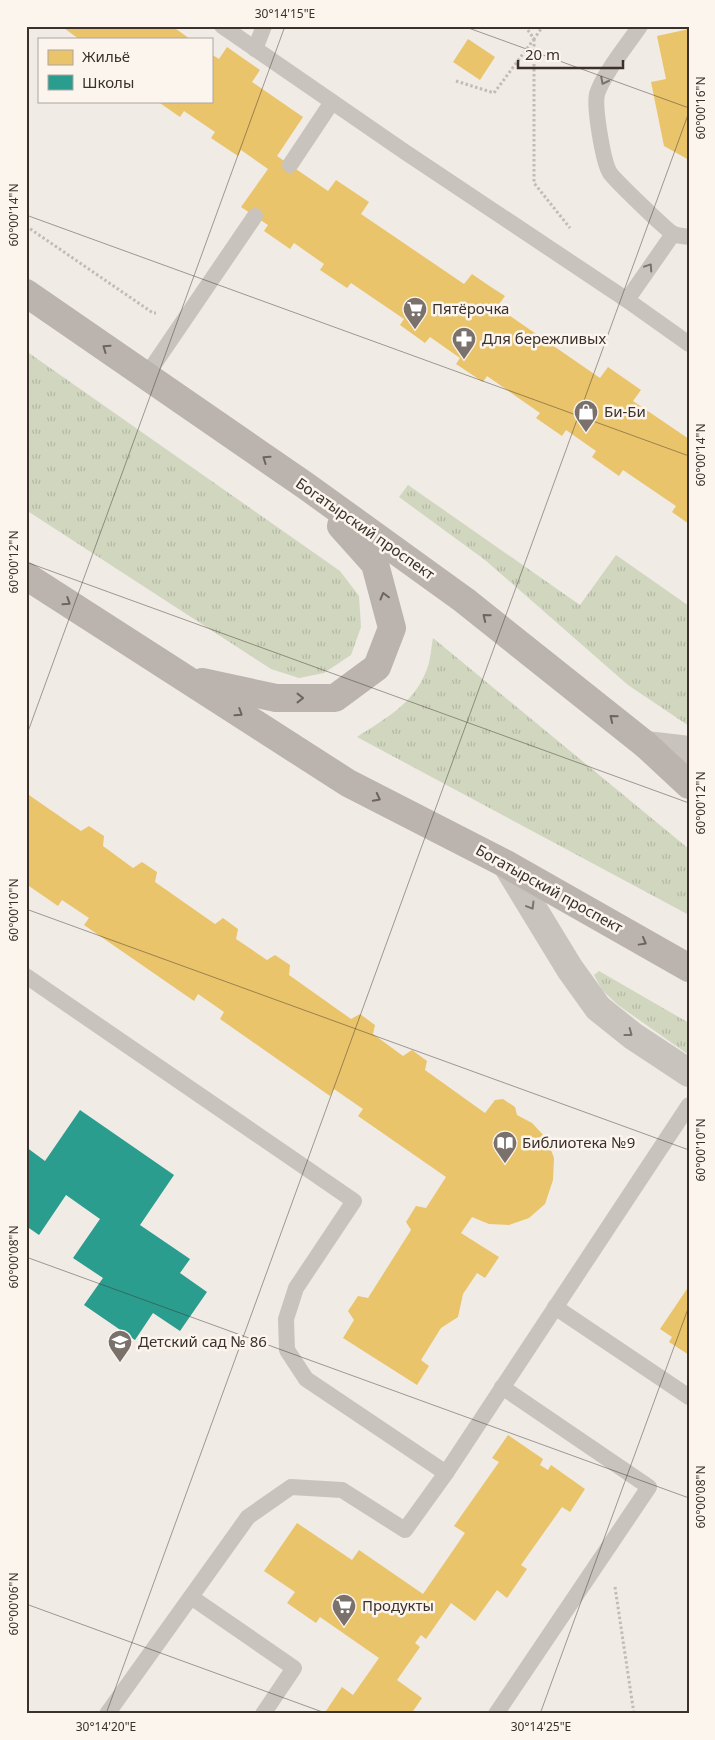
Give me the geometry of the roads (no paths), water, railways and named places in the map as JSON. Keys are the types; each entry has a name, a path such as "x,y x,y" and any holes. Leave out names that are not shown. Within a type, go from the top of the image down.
{"main road":[{"name":"Богатырский проспект","path":"26,293 306,486 464,600 646,745 689,785"},
{"path":"183,677 276,698 335,698 377,667 392,628 375,564 306,486"},
{"name":"Богатырский проспект","path":"26,576 348,783 506,864 689,968"}],"street":[{"path":"646,745 689,750"},
{"path":"506,864 570,969 598,1008 633,1036 689,1073"}],"lane":[{"path":"222,26 689,344"},
{"path":"255,49 264,26"},
{"path":"627,300 681,236 610,172 596,112 598,94 606,76 640,26"},
{"path":"290,165 332,102"},
{"path":"146,376 255,216"},
{"path":"26,976 354,1200 296,1288 286,1319 287,1350 306,1379 446,1473"},
{"path":"107,1714 248,1517 291,1487 342,1490 405,1530 446,1473 689,1105"},
{"path":"554,1307 689,1397"},
{"path":"496,1714 649,1487 502,1387"},
{"path":"191,1597 294,1668 263,1714"}],"place":[{"name":"Пятёрочка","path":"415,330"},
{"name":"Для бережливых","path":"464,360"},
{"name":"Би-Би","path":"586,433"},
{"name":"Библиотека №9","path":"505,1164"},
{"name":"Детский сад № 86","path":"120,1363"},
{"name":"Продукты","path":"344,1627"}]}
